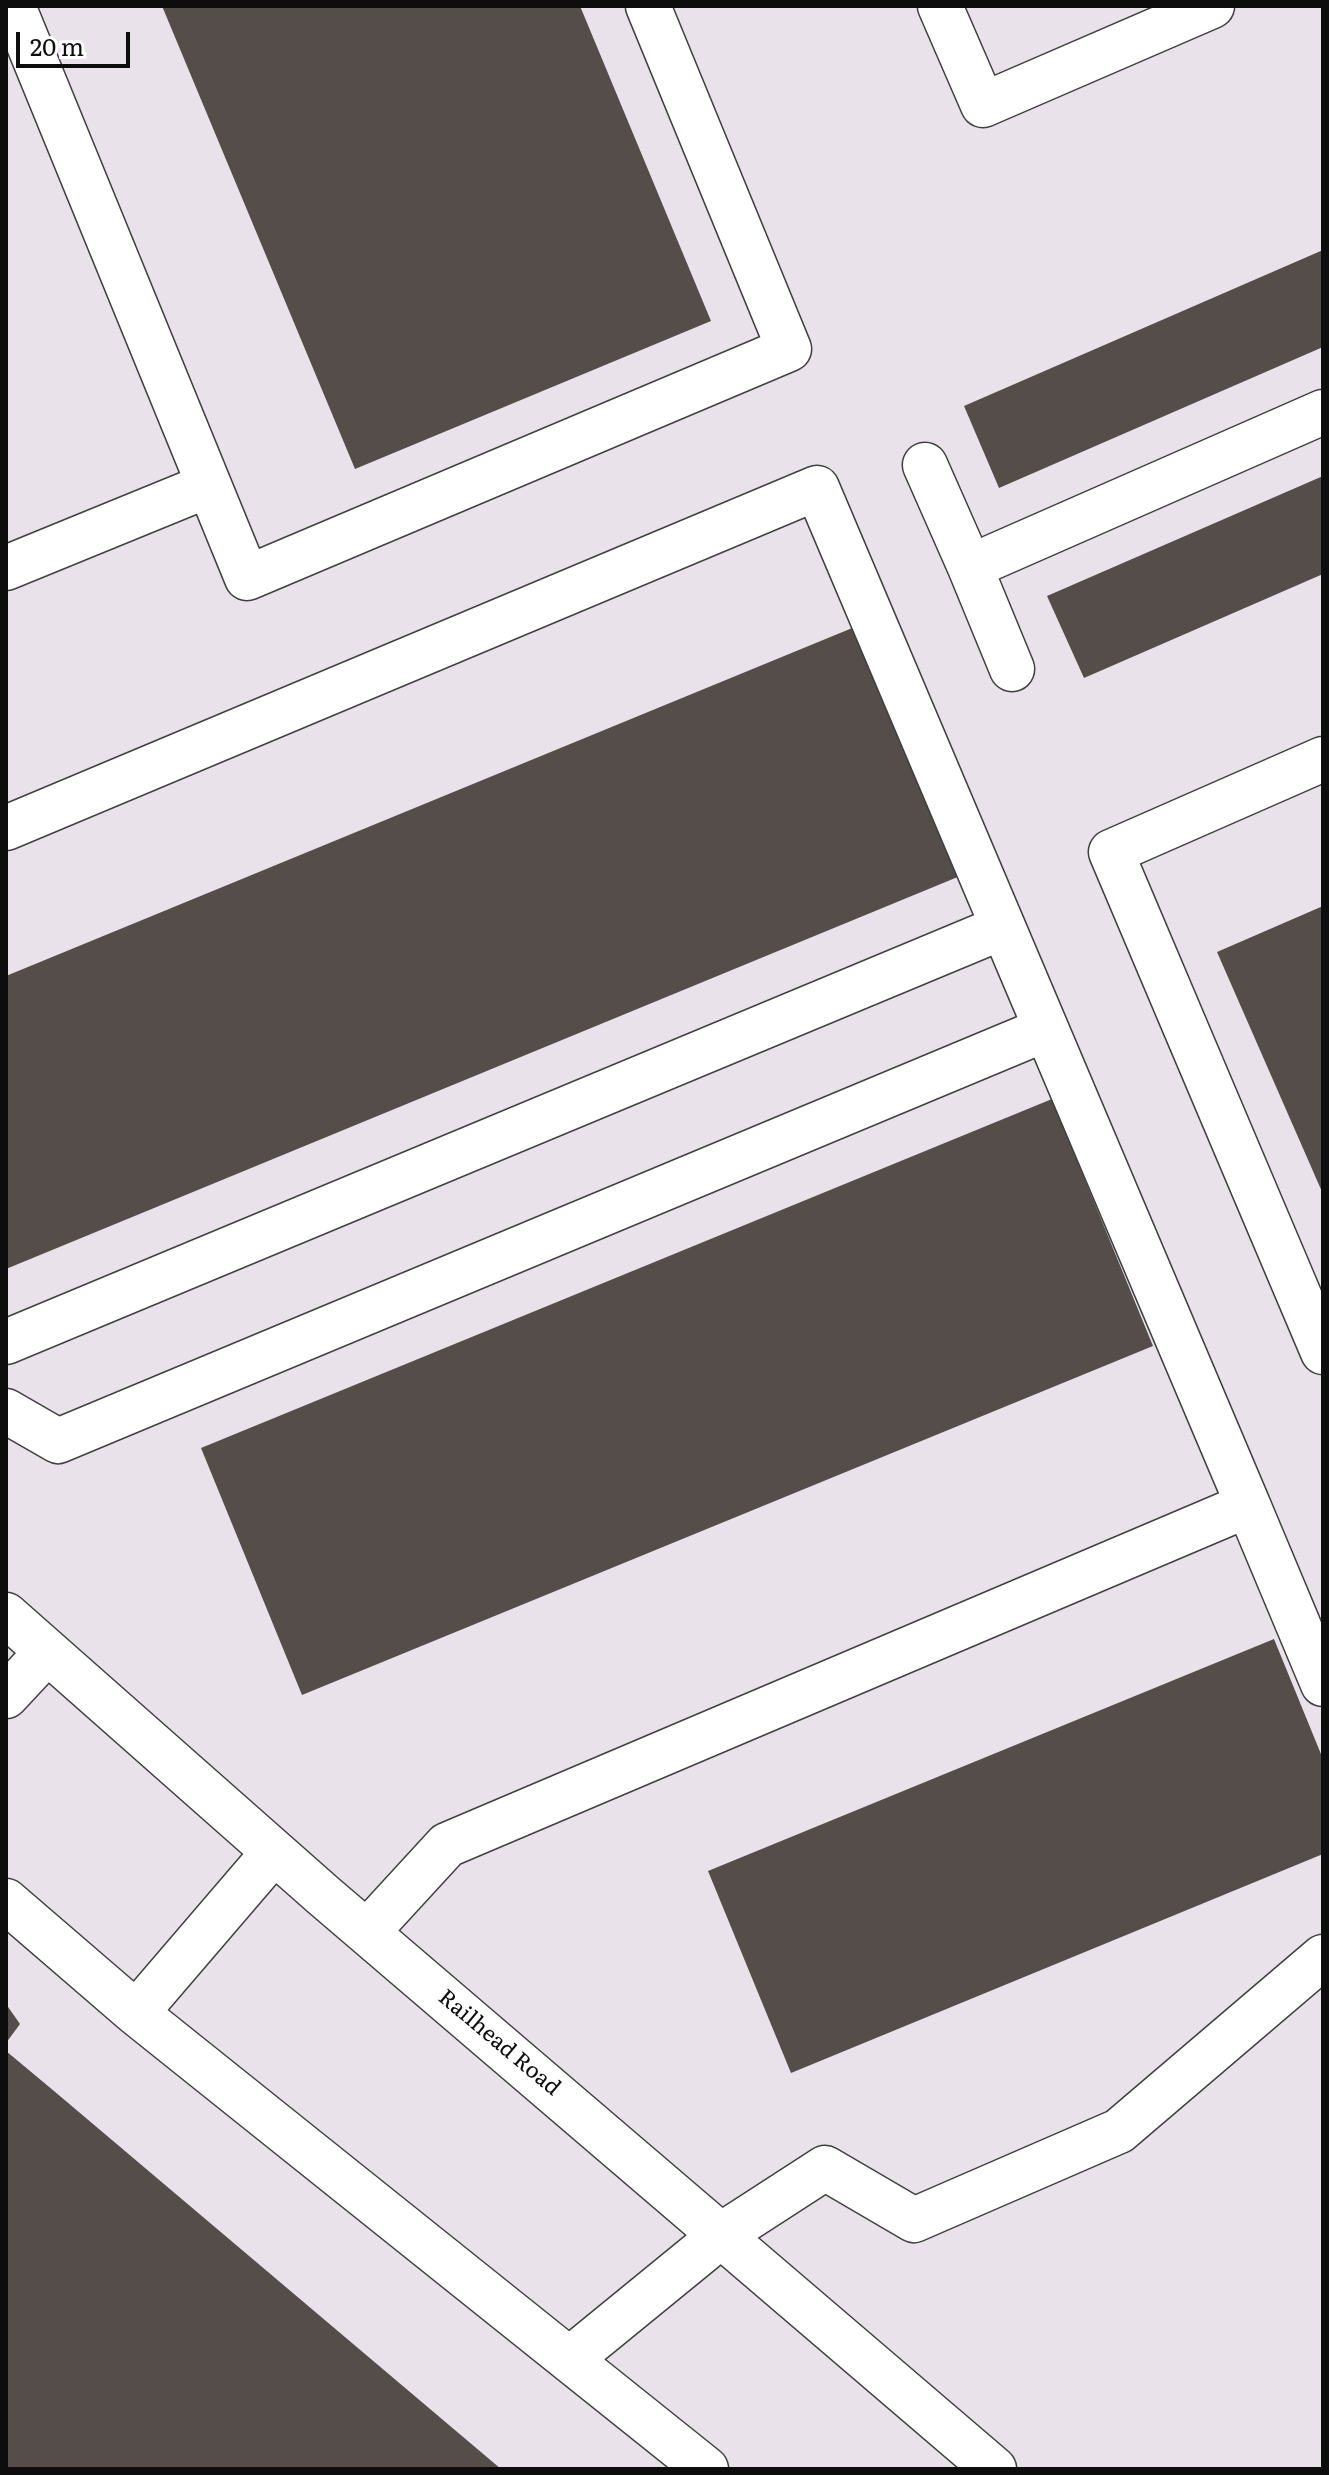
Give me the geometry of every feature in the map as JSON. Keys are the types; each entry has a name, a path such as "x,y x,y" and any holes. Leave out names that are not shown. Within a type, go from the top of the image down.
{"street":[{"path":"13,6 247,578 789,349 648,6"},
{"path":"940,6 983,105 1212,6"},
{"path":"970,567 1323,412"},
{"path":"925,465 1012,669"},
{"path":"6,568 209,485"},
{"path":"6,828 817,488 1323,1684"},
{"path":"1323,759 1111,852 1323,1352"},
{"path":"6,1342 1003,927"},
{"path":"6,1411 58,1441 1046,1029"},
{"path":"368,1931 447,1845 1248,1505"},
{"name":"Railhead Road","path":"6,1615 274,1852 994,2469"},
{"path":"6,1696 47,1652"},
{"path":"136,2013 274,1852"},
{"path":"6,1901 136,2013 706,2469"},
{"path":"570,2359 723,2234 825,2168 914,2220 1119,2131 1323,1957"}],"shaded area":[{"path":"6,6 1323,6 1323,2469 6,2469"}],"building":[{"path":"162,6 580,6 711,321 355,469"},
{"path":"1323,250 1323,347 999,488 964,406"},
{"path":"1323,476 1323,574 1084,678 1047,596"},
{"path":"862,624 965,874 6,1269 6,976"},
{"path":"1323,906 1323,1194 1217,952"},
{"path":"1052,1099 1153,1346 302,1695 201,1448"},
{"path":"1274,1639 1323,1759 1323,1854 791,2073 708,1871"},
{"path":"6,2004 20,2024 6,2043"},
{"path":"6,2051 54,2091 501,2469 6,2469"}]}
